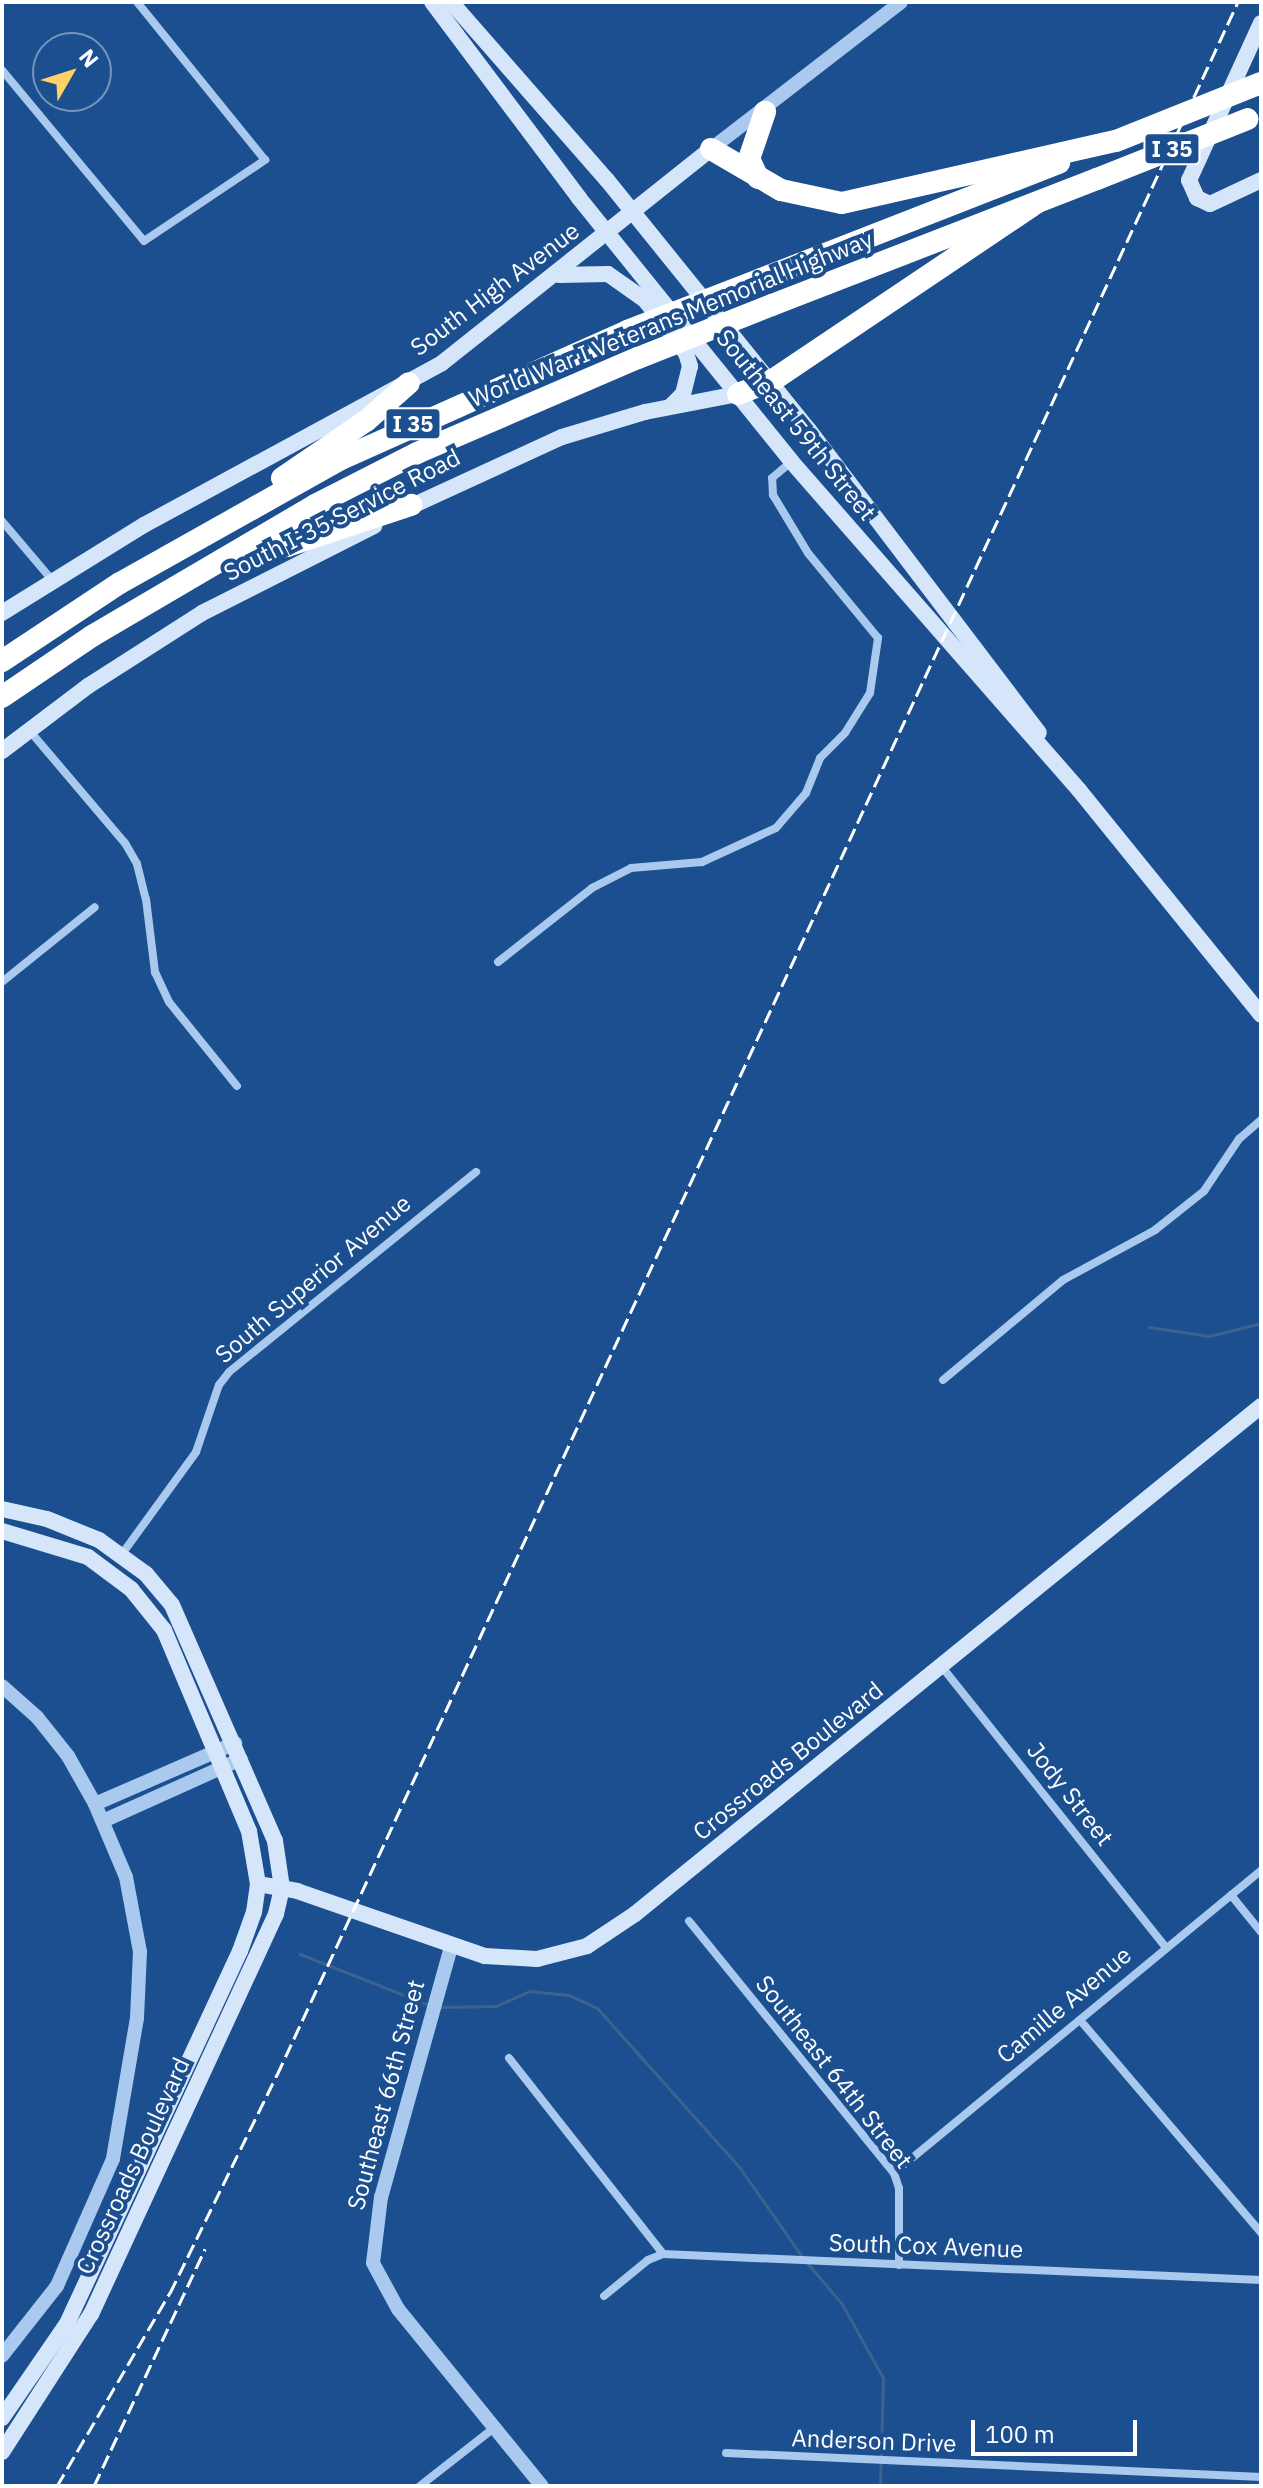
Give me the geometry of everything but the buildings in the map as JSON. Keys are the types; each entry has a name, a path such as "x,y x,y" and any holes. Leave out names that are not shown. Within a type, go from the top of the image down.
{"highway":[{"name":"World War I Veterans Memorial Highway","path":"2,661 206,533 403,428 627,331 1261,83"},
{"path":"758,178 749,159 765,112"},
{"name":"World War I Veterans Memorial Highway","path":"2,697 220,558 417,453 638,358 1255,117"},
{"path":"711,149 758,178 800,198 842,203 1116,141"},
{"path":"738,394 770,382 1036,203"},
{"path":"206,533 366,421 409,383"},
{"path":"220,558 287,546 411,505"}],"main road":[{"name":"Southeast 59th Street","path":"432,2 608,233 791,461 1079,790 1261,1015"},
{"name":"Southeast 59th Street","path":"451,2 633,212 770,382 986,658 1079,790"},
{"path":"1261,23 1189,180 1197,198 1210,204 1261,180"},
{"name":"South High Avenue","path":"2,613 52,580 222,481 409,383 556,275 711,149"},
{"path":"556,275 608,274 645,300 686,353 690,366 683,394 671,406"},
{"name":"South I-35 Service Road","path":"2,751 29,729 202,613 411,505 562,437 671,406 738,394"},
{"name":"Crossroads Boulevard","path":"2,2418 72,2313 240,1951 258,1884 282,1888 451,1947 517,1959 566,1954 587,1946 635,1914 1261,1406"},
{"path":"2,1509 77,1529 122,1554 172,1605 275,1841 282,1888"},
{"path":"2,1531 68,1548 131,1589 164,1630 249,1831 258,1884"},
{"name":"Crossroads Boulevard","path":"2,2452 91,2314 276,1914 282,1888"}],"street":[{"path":"2,70 144,241 265,160 137,2"},
{"name":"South High Avenue","path":"711,149 765,112 901,2"},
{"path":"498,962 592,888 631,868 702,862 776,828 806,793 820,758 845,733 870,693 878,638 808,553 773,495 772,478 791,461"},
{"path":"2,521 52,580"},
{"path":"29,729 125,843 137,864 146,899 155,972 169,1002 237,1086"},
{"path":"2,982 95,907"},
{"path":"943,1380 1063,1280 1155,1230 1204,1191 1239,1139 1261,1120"},
{"name":"South Superior Avenue","path":"122,1554 196,1452 219,1385 229,1372 476,1172"},
{"name":"Jody Street","path":"942,1667 1165,1946"},
{"path":"2,1686 37,1717 68,1756 95,1804 126,1877 140,1952 126,2096 113,2159 90,2219 57,2286 2,2356"},
{"path":"95,1804 216,1751 238,1751"},
{"path":"103,1821 223,1768 238,1751"},
{"name":"Camille Avenue","path":"894,2173 1165,1946 1261,1870"},
{"path":"1231,1895 1261,1932"},
{"name":"Southeast 64th Street","path":"689,1921 894,2173 899,2188 899,2265"},
{"name":"Southeast 66th Street","path":"451,1947 381,2197 373,2263 398,2309 542,2486"},
{"path":"1080,2020 1261,2233"},
{"path":"509,2058 663,2254 604,2296"},
{"name":"South Cox Avenue","path":"663,2254 1261,2280"},
{"path":"420,2486 494,2428"},
{"name":"Anderson Drive","path":"726,2453 1261,2477"}],"waterway":[{"path":"1149,1327 1209,1336 1261,1323"},
{"path":"300,1954 429,2005"},
{"path":"441,2007 496,2006 529,1991 569,1995 597,2008 740,2168 803,2258"},
{"path":"808,2264 842,2304 883,2378 880,2486"}],"railway":[{"path":"57,2486 170,2293 277,2075 1238,2"},
{"path":"94,2486 205,2249"}]}
